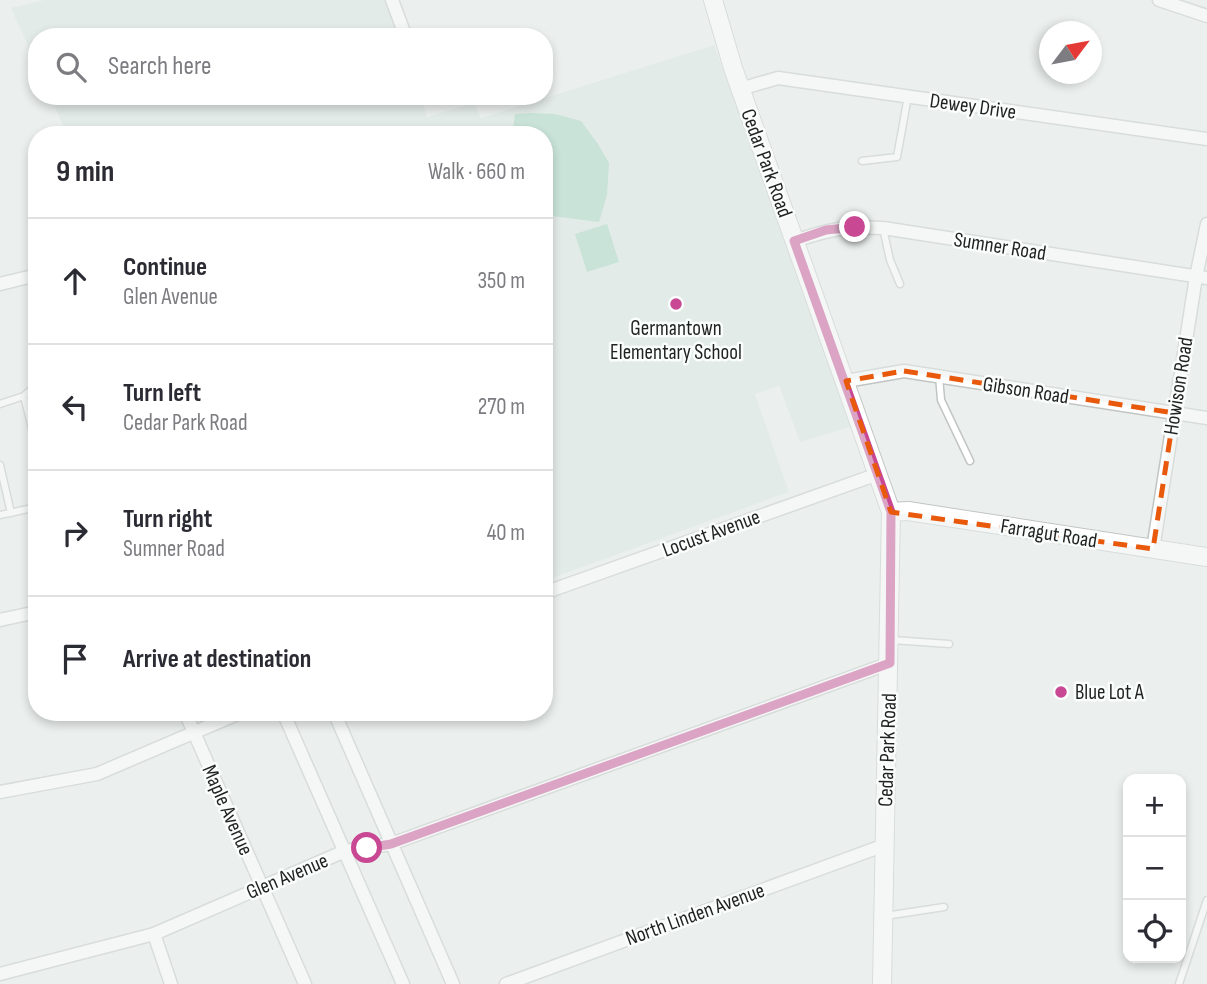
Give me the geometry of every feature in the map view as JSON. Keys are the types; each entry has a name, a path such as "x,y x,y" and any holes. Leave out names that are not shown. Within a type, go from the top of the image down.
{"street":[{"path":"392,0 402,28"},
{"name":"Cedar Park Road","path":"713,0 740,89 891,512 882,984"},
{"path":"1159,0 1207,16"},
{"name":"Dewey Drive","path":"740,89 778,78 1207,139"},
{"name":"Howison Road","path":"1153,549 1174,413 1201,278 1207,224"},
{"name":"Sumner Road","path":"794,241 826,230 883,228 1201,278"},
{"path":"0,284 28,277"},
{"name":"Gibson Road","path":"846,381 904,371 1207,418"},
{"name":"Locust Avenue","path":"553,590 878,474"},
{"name":"Farragut Road","path":"891,512 908,512 1207,557"},
{"path":"0,620 28,614"},
{"name":"Glen Avenue","path":"0,974 154,934 345,851 391,844 890,663"},
{"name":"Maple Avenue","path":"189,721 305,984"},
{"path":"0,792 97,774 222,721"},
{"path":"287,721 403,984"},
{"path":"338,721 453,984"},
{"name":"North Linden Avenue","path":"506,984 885,845"},
{"path":"154,934 171,984"}],"lane":[{"path":"862,160 897,157 908,96"},
{"path":"883,228 890,260 900,284"},
{"path":"939,376 941,400 970,461"},
{"path":"0,404 28,392"},
{"path":"24,396 28,412"},
{"path":"0,465 11,513"},
{"path":"0,516 28,509"},
{"path":"890,640 949,644"},
{"path":"1179,984 1207,900"},
{"path":"884,916 944,907"}],"highlighted area":[{"path":"904,371 1174,413 1153,549 891,512 846,381"}],"shaded area":[{"path":"44,0 385,0 395,28 28,28 28,46 11,8"},
{"name":"Germantown Elementary School","path":"714,45 779,221 850,427 800,442 779,386 755,394 789,492 553,578 553,126 63,126 54,105 423,105 427,117 475,105 481,118 522,105 553,105 553,95"}],"green space":[{"path":"515,114 555,114 581,121 609,163 607,195 599,222 553,216 553,126 513,126"},
{"path":"607,224 619,262 587,272 575,234"}],"place":[{"name":"Germantown Elementary School","path":"676,304"},
{"name":"Blue Lot A","path":"1061,692"}],"route":[{"path":"367,848 391,844 890,663 891,512 794,241 826,230 855,227"}]}
